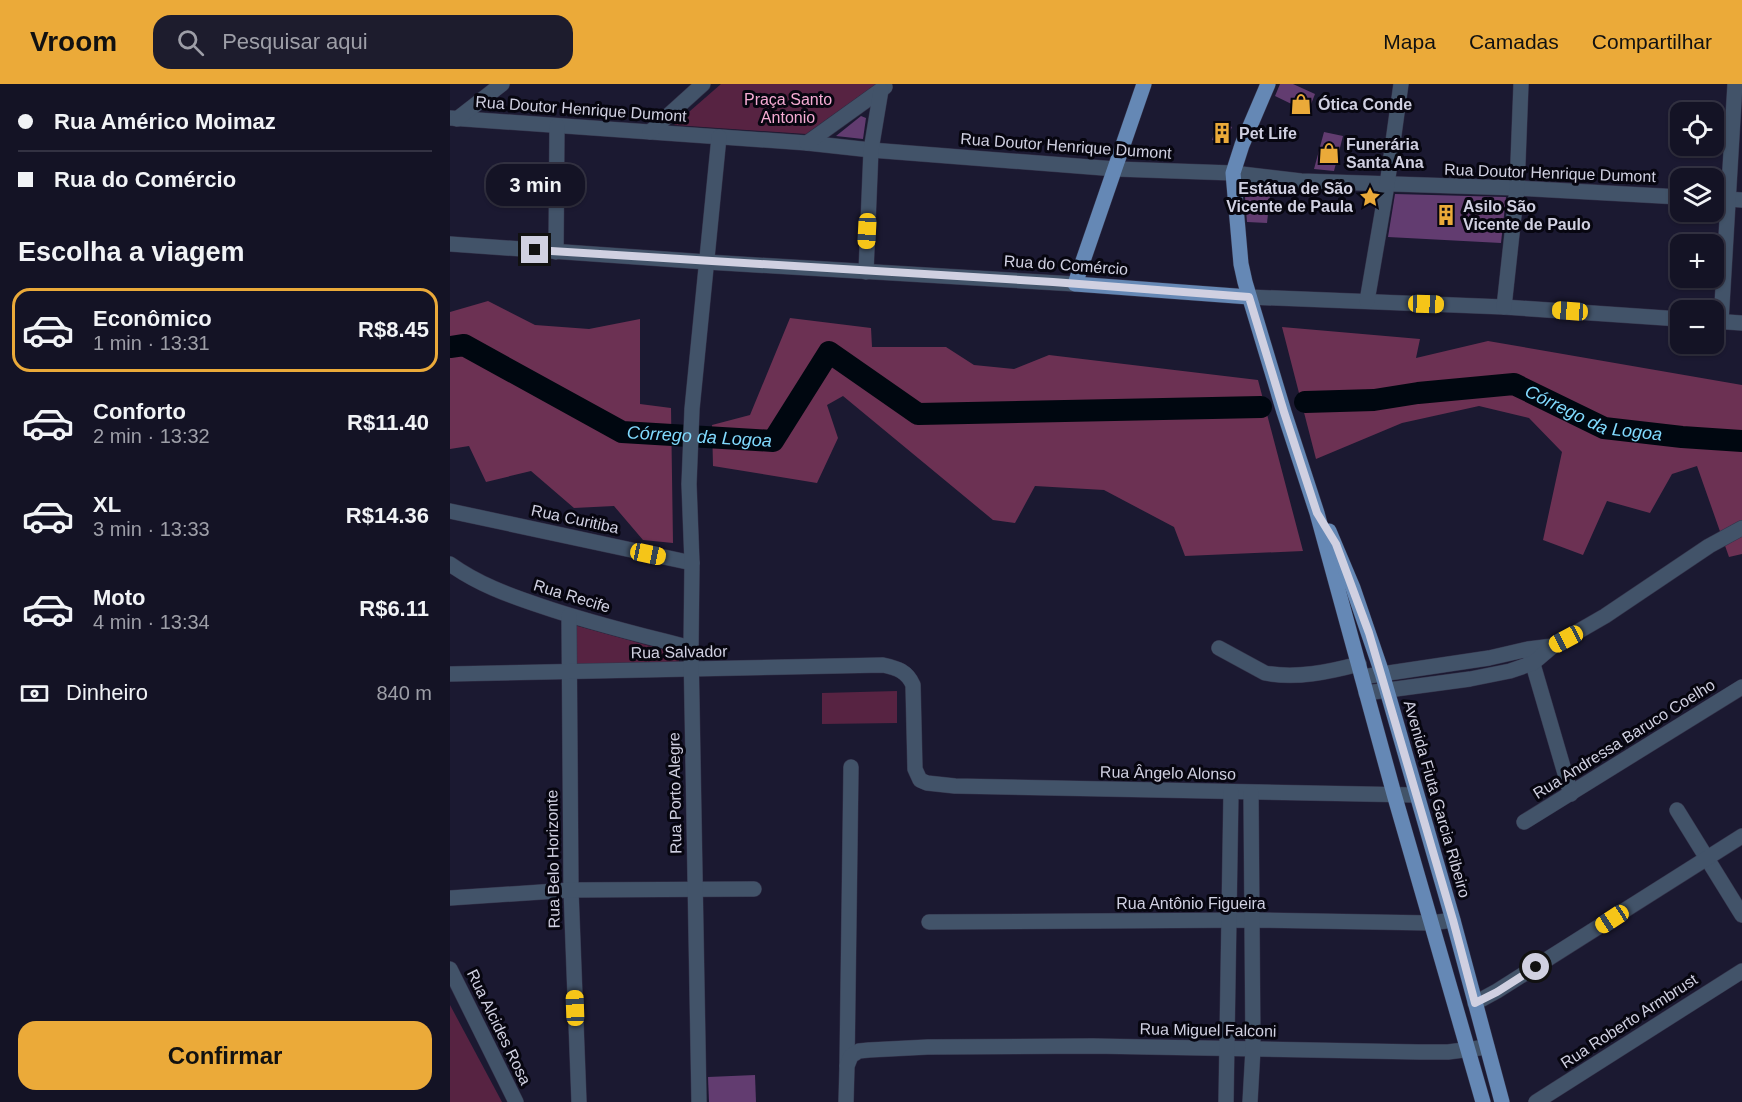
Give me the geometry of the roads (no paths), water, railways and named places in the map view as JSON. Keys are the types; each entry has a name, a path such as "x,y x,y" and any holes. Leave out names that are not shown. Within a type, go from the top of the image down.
{"main road":[{"path":"1075,284 1144,84"},
{"path":"1233,173 1242,145 1268,84"},
{"name":"Avenida Fiuta Garcia Ribeiro","path":"1233,173 1241,264 1249,297 1317,513 1394,794 1483,1102"},
{"name":"Rua do Comércio","path":"1075,284 1249,297"},
{"name":"Avenida Fiuta Garcia Ribeiro","path":"1317,513 1336,544 1382,673 1453,920 1502,1102"},
{"path":"1351,638 1369,633"}],"street":[{"path":"454,118 502,84"},
{"path":"650,132 703,84"},
{"path":"1367,301 1387,185 1401,84"},
{"path":"1504,307 1516,188 1521,84"},
{"path":"1719,300 1736,84"},
{"path":"807,143 884,87"},
{"path":"866,272 871,150 884,87"},
{"name":"Rua Doutor Henrique Dumont","path":"454,118 807,143 1116,169 1233,173 1301,181 1516,188 1670,196"},
{"path":"556,252 557,126"},
{"name":"Rua Porto Alegre","path":"699,1102 689,484 692,409 719,137"},
{"name":"Rua do Comércio","path":"450,244 1075,284"},
{"name":"Rua do Comércio","path":"1249,297 1504,307 1670,318"},
{"path":"1724,322 1742,323"},
{"name":"Rua Curitiba","path":"450,511 692,563"},
{"path":"1366,693 1470,679 1510,670 1605,616 1709,546 1742,528"},
{"name":"Rua Recife","path":"450,564 482,585 569,616 691,648"},
{"name":"Rua Belo Horizonte","path":"569,616 571,890 579,1102"},
{"path":"1219,648 1265,673 1274,675 1360,670 1382,673 1488,658 1531,656"},
{"path":"1531,656 1571,794"},
{"name":"Rua Salvador","path":"450,674 883,665 907,674 913,685 915,697 914,759 920,780"},
{"name":"Rua Andressa Baruco Coelho","path":"1524,822 1742,687"},
{"path":"846,1102 851,767"},
{"name":"Rua Ângelo Alonso","path":"920,780 955,786 1416,795"},
{"path":"1226,1102 1231,792"},
{"path":"1250,1102 1253,1049 1251,793"},
{"path":"1677,810 1742,915"},
{"path":"1475,1003 1497,992 1742,836"},
{"path":"450,898 571,890 754,889"},
{"name":"Rua Antônio Figueira","path":"929,922 1253,920 1431,923 1453,920"},
{"name":"Rua Alcides Rosa","path":"450,969 516,1102"},
{"name":"Rua Roberto Armbrust","path":"1536,1102 1742,971"},
{"name":"Rua Miguel Falconi","path":"847,1066 851,1056 859,1051 928,1047 1228,1047 1419,1052 1487,1047"}],"waterway":[{"name":"Córrego da Logoa","path":"450,347 464,345 622,432 773,441 829,352 918,414 1261,407"},
{"name":"Córrego da Logoa","path":"1305,402 1374,400 1418,393 1514,384 1604,428 1742,441"}],"place":[{"name":"Ótica Conde","path":"1301,104"},
{"name":"Pet Life","path":"1222,133"},
{"name":"Funerária Santa Ana","path":"1329,153"},
{"name":"Estátua de São Vicente de Paula","path":"1370,197"},
{"name":"Asilo São Vicente de Paulo","path":"1446,215"}],"park label":[{"name":"Praça Santo Antonio","path":"788,108"}]}
